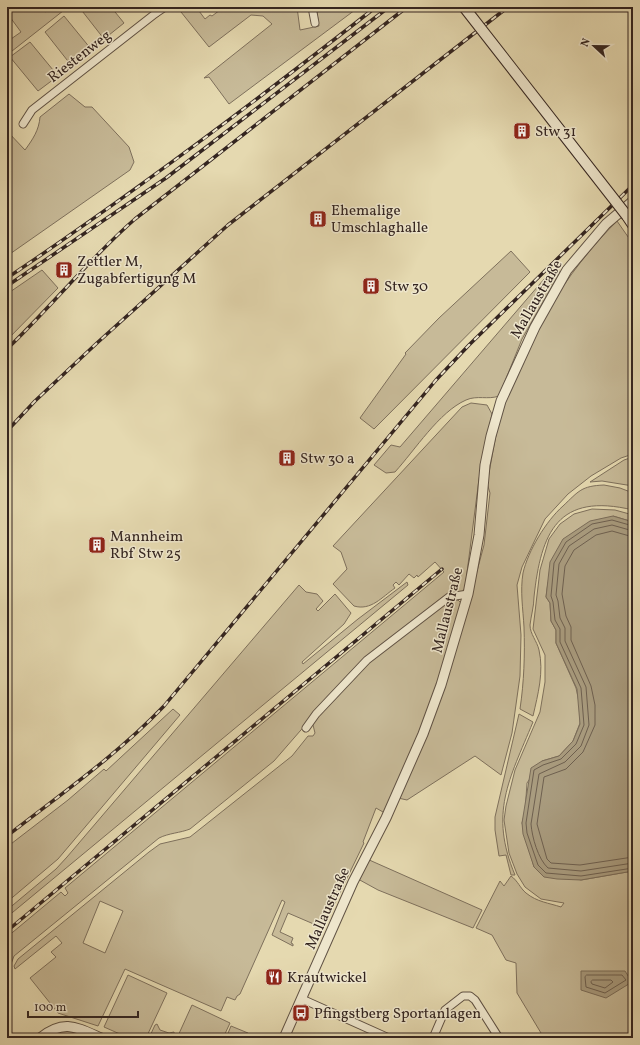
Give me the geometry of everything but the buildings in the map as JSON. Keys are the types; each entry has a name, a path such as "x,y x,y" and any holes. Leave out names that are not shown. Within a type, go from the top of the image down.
{"main road":[{"path":"464,7 633,225"}],"street":[{"name":"Riestenweg","path":"23,124 32,110 156,10 165,7"},
{"path":"312,7 315,23"},
{"name":"Mallaustraße","path":"284,1038 353,882 386,818 441,685 468,594 479,535 485,465 491,436 501,401 535,327 567,270 606,224 633,201"},
{"path":"306,728 316,714 367,660 449,597 468,594"},
{"path":"433,1038 446,1010 463,996 470,996 475,1000 499,1038"},
{"path":"302,999 389,1038"},
{"path":"40,1038 54,1029 69,1026 101,1038"}],"shaded area":[{"path":"7,7 41,7 45,12 52,7 68,7 7,55 7,34 11,39 21,32 7,13"},
{"path":"79,7 111,7 124,23 104,39"},
{"path":"188,7 199,7 201,10 199,11 205,19 210,15 212,16 224,7 297,7 300,30 319,26 316,7 359,7 229,104 209,77 204,78 272,24 263,16 251,15 209,47 181,12"},
{"path":"64,16 91,49 71,65 45,32"},
{"path":"30,42 58,76 38,91 10,57"},
{"path":"69,94 85,107 92,107 129,147 134,162 130,170 7,256 7,131 25,150 35,134 40,117"},
{"path":"617,221 633,244 633,454 621,458 591,476 568,494 545,519 522,567 517,585 521,635 520,676 512,733 501,775 475,756 407,800 398,798 469,601 484,545 490,493 487,483 495,438 511,386 534,334 548,309 580,263"},
{"path":"511,251 530,272 374,429 360,418 406,354 405,353 439,318"},
{"path":"42,270 58,288 7,340 7,294"},
{"path":"551,271 560,272 522,339 499,396 466,400 446,413 395,472 386,473 374,465 391,445 400,447"},
{"path":"471,403 487,405 492,414 479,479 465,588 462,592 444,596 360,662 274,761 190,829 159,838 14,956 7,975 7,937 61,892 65,896 68,893 65,888 444,572 435,562 418,577 417,575 414,578 409,574 399,585 396,582 393,585 395,588 371,605 366,607 354,606 333,584 347,569 341,552 333,546 462,407"},
{"path":"633,457 633,486 602,481 590,482 624,460"},
{"path":"604,485 620,488 633,493 633,510 608,506 587,507 571,512 558,522 549,536 542,553 537,574 530,625 539,650 541,666 540,683 533,716 520,709 524,658 522,586 525,564 538,537 557,512 581,490"},
{"path":"592,509 615,510 633,515 633,522 613,516 548,582 546,597 550,603 551,621 556,630 556,643 576,688 580,706 580,723 573,741 559,756 542,761 527,783 525,812 522,823 534,867 581,880 633,871 633,1038 544,1038 517,993 516,963 506,960 492,935 476,928 500,881 504,886 511,876 530,896 543,902 561,907 564,903 541,899 525,887 517,874 509,853 504,820 515,770 540,712 545,682 545,655 533,629 540,570 549,539 560,524 574,514"},
{"path":"407,582 408,585 7,917 7,910 56,869 67,857 299,585 306,592 317,594 323,601 316,609 318,611 335,594 351,613 344,624 302,662 303,664 358,619"},
{"path":"450,600 458,600 461,603 436,691 386,811 383,812 376,808 363,842 364,843 323,928 288,913 280,932 293,938 291,943 293,946 272,935 285,902 282,900 240,994 235,1000 227,997 221,1011 125,969 98,1026 58,1013 30,978 56,957 51,952 62,943 56,936 15,969 14,966 18,959 149,852 160,844 190,837 292,756 308,736 313,736 315,733 313,725 315,720 368,662","holes":["100,901 123,911 105,953 83,943"]},
{"path":"173,709 180,715 58,859 7,902 7,847 68,800 104,769 106,771"},
{"path":"519,714 533,722 516,762 505,797 503,833 507,853 515,875 511,875 506,855 499,856 495,830 495,817"},
{"path":"367,859 482,910 473,928 378,890 358,879"},
{"path":"128,975 167,993 146,1038 129,1038 104,1027"},
{"path":"192,1005 230,1023 223,1038 177,1038"},
{"path":"157,1024 160,1030 169,1033 174,1032 175,1038 149,1038 155,1025"},
{"path":"231,1026 248,1033 245,1038 226,1038"}],"water":[{"path":"613,516 633,522 633,871 581,880 544,877 534,867 523,834 522,823 531,768 542,761 559,756 573,741 580,724 577,689 556,643 556,630 551,621 550,603 546,597 550,562 563,539 590,521"},
{"path":"581,971 625,971 632,982 606,998 581,990"}],"railway":[{"path":"7,278 148,180 286,77 376,7"},
{"path":"7,286 166,178 389,7"},
{"path":"7,349 102,250 135,219 407,7"},
{"path":"7,431 35,401 97,343 228,225 508,7"},
{"path":"7,836 108,758 164,706 436,380 469,345 633,185"},
{"path":"7,931 442,569"}],"place":[{"name":"Stw 31","path":"522,131"},
{"name":"Ehemalige Umschlaghalle","path":"318,219"},
{"name":"Zettler M, Zugabfertigung M","path":"64,270"},
{"name":"Stw 30","path":"371,286"},
{"name":"Stw 30 a","path":"287,458"},
{"name":"Mannheim Rbf Stw 25","path":"97,545"},
{"name":"Krautwickel","path":"274,977"},
{"name":"Pfingstberg Sportanlagen","path":"301,1013"}]}
